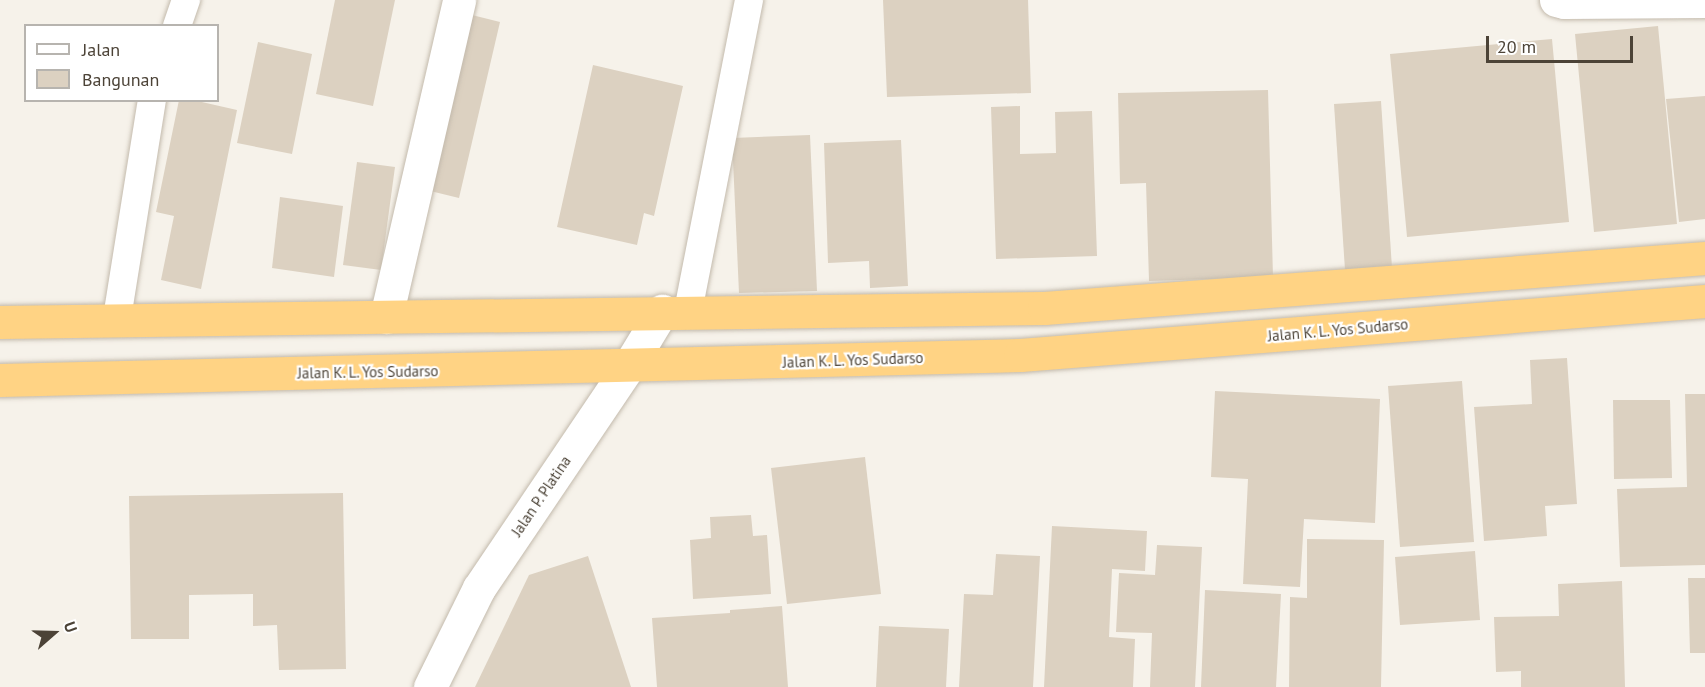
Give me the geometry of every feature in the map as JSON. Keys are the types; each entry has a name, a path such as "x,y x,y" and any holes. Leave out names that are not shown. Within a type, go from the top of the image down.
{"highway":[{"path":"0,322 117,318 386,317 675,311 1044,308 1705,258"},
{"name":"Jalan K. L. Yos Sudarso","path":"0,380 1020,356 1705,301"}],"street":[{"path":"386,317 459,0"},
{"path":"1556,0 1564,2 1705,1"},
{"name":"Jalan P. Platina","path":"430,687 479,588 628,367 675,311"}],"lane":[{"path":"178,24 186,0"},
{"path":"675,311 749,0"},
{"path":"117,318 152,102"}],"building":[{"path":"335,0 395,0 373,106 316,94"},
{"path":"883,0 1028,0 1031,93 887,97"},
{"path":"460,12 500,22 459,198 418,188"},
{"path":"1658,26 1677,224 1594,232 1575,34"},
{"path":"1552,39 1569,222 1407,237 1390,54"},
{"path":"258,42 312,54 292,154 237,143"},
{"path":"593,65 683,86 654,216 644,213 637,245 557,227"},
{"path":"1268,90 1273,277 1149,281 1146,183 1120,184 1118,93"},
{"path":"1705,96 1705,219 1679,222 1666,99"},
{"path":"1381,101 1392,268 1345,270 1334,104"},
{"path":"179,102 202,102 237,110 201,289 161,280 174,216 156,212"},
{"path":"1020,106 1020,154 1056,153 1055,112 1092,111 1097,256 996,259 991,107"},
{"path":"810,135 817,291 739,293 732,138"},
{"path":"901,140 908,286 870,288 869,261 828,263 824,143"},
{"path":"357,162 395,167 381,270 343,265"},
{"path":"280,197 343,206 334,277 272,268"},
{"path":"1567,358 1577,504 1545,506 1547,536 1484,541 1474,407 1532,404 1530,360"},
{"path":"1462,381 1474,542 1400,547 1388,386"},
{"path":"1215,391 1380,399 1375,523 1304,519 1300,587 1243,584 1248,479 1211,477"},
{"path":"1685,394 1705,394 1705,565 1620,567 1617,489 1687,487"},
{"path":"1613,400 1670,400 1672,478 1614,479"},
{"path":"865,457 881,594 787,604 771,468"},
{"path":"343,493 346,669 279,670 277,625 253,626 253,594 189,595 189,639 131,639 129,496"},
{"path":"751,515 753,536 767,535 771,594 693,599 690,540 711,538 710,517"},
{"path":"1052,526 1147,531 1145,571 1112,569 1109,637 1135,639 1133,687 1044,687"},
{"path":"1307,539 1384,540 1381,687 1289,687 1290,597 1307,598"},
{"path":"1157,545 1202,547 1195,687 1150,687 1152,633 1116,632 1119,573 1155,575"},
{"path":"1475,551 1480,620 1400,625 1395,557"},
{"path":"996,554 1040,556 1033,687 959,687 964,594 993,595"},
{"path":"588,556 631,687 475,687 529,575"},
{"path":"1688,578 1705,578 1705,653 1690,653"},
{"path":"1622,581 1625,687 1521,687 1521,671 1496,672 1494,617 1559,616 1558,584"},
{"path":"1205,590 1281,594 1276,687 1201,687"},
{"path":"782,606 788,687 657,687 652,618 730,613 730,610"},
{"path":"879,626 949,629 946,687 876,687"}]}
